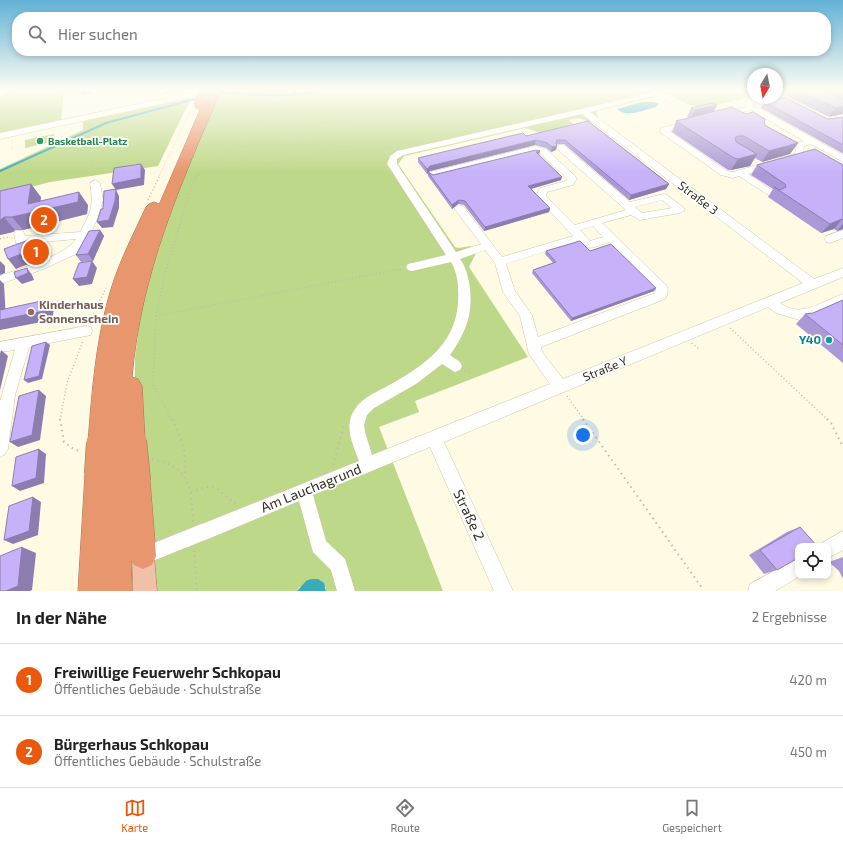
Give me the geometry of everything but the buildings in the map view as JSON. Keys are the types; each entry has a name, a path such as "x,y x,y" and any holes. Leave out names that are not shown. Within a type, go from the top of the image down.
{"highway":[{"path":"118,591 117,442 105,358 112,319 121,285 144,228 196,118"},
{"path":"92,582 118,478 117,442 131,406 129,326 140,279 199,118"},
{"path":"118,478 143,556"}],"main road":[{"path":"143,556 145,591"}],"street":[{"path":"0,136 93,118"},
{"path":"413,141 419,149 555,118"},
{"name":"Straße 3","path":"593,118 813,285"},
{"path":"768,118 843,158"},
{"path":"830,122 835,118"},
{"path":"698,122 664,130 664,132 724,173 733,175 799,156 796,145 812,142"},
{"path":"500,262 577,233 601,218 630,208 560,147"},
{"name":"Am Lauchagrund","path":"143,556 368,465 357,433 356,425 358,416 362,409 369,403 416,377 441,356 458,332 466,302 465,284 460,267 392,164 393,158 400,153 419,149"},
{"path":"433,173 502,159 511,153 534,149 543,151 572,178 570,183 543,190 541,196 588,245 610,238"},
{"path":"751,161 761,167"},
{"path":"741,173 773,195"},
{"path":"542,181 549,188"},
{"path":"0,280 30,270 72,251 79,244 85,234 98,200 95,183"},
{"path":"459,208 500,262 509,292 526,315 536,354 560,387"},
{"path":"534,344 661,296 662,288 610,238 601,218"},
{"path":"19,234 20,240 85,234"},
{"path":"412,267 454,257 487,246"},
{"name":"Straße Y","path":"368,465 842,274"},
{"path":"770,302 780,310 803,316 843,299"},
{"path":"0,347 86,331"},
{"path":"0,449 8,395 24,343"},
{"path":"441,356 458,369"},
{"name":"Straße 2","path":"434,438 504,591"},
{"path":"304,491 319,546 339,565 346,591"},
{"path":"831,547 843,540"},
{"path":"769,588 795,569"}],"path":[{"path":"20,118 20,122"},
{"path":"229,152 236,140 262,118"},
{"path":"310,118 315,124"},
{"path":"197,591 191,492 185,474 186,461 184,447 178,432 153,385 156,316 167,266 193,182 203,169 229,152 242,147 306,134 315,124 346,120 351,118"},
{"path":"515,118 523,125"},
{"path":"0,126 33,119 33,124"},
{"path":"83,130 87,134 95,183"},
{"path":"306,134 318,149 333,153"},
{"path":"229,152 249,161 268,164 333,153 380,150"},
{"path":"156,316 412,267"},
{"path":"723,321 831,423 843,447"},
{"path":"458,369 468,370 470,373"},
{"path":"67,383 60,419 64,442 75,450"},
{"path":"560,387 575,406 702,588"},
{"path":"156,460 173,465 185,474"},
{"path":"191,492 208,486 219,488 234,504 240,506"}],"green space":[{"path":"0,118 61,118 61,122 0,135"},
{"path":"99,118 181,118 158,166 50,182 0,195 0,169 83,130 83,121"},
{"path":"208,118 598,118 599,120 587,122 578,118 569,120 574,125 541,133 525,128 404,156 398,164 455,247 459,248 471,246 476,253 469,267 528,357 415,401 419,412 379,427 443,591 326,591 326,587 299,587 297,591 155,591 135,400 135,358 139,325 147,286 168,218"},
{"name":"Basketball-Platz","path":"54,134 55,141 25,148 25,140"}],"water":[{"path":"318,579 324,583 326,591 297,591 306,581"}],"waterway":[{"path":"0,171 106,123 126,118"}],"place":[{"name":"Basketball-Platz","path":"40,141"},
{"name":"Bürgerhaus Schkopau","path":"44,220"},
{"name":"Freiwillige Feuerwehr Schkopau","path":"36,252"},
{"name":"Kinderhaus Sonnenschein","path":"31,312"},
{"name":"Y40","path":"829,340"}]}
